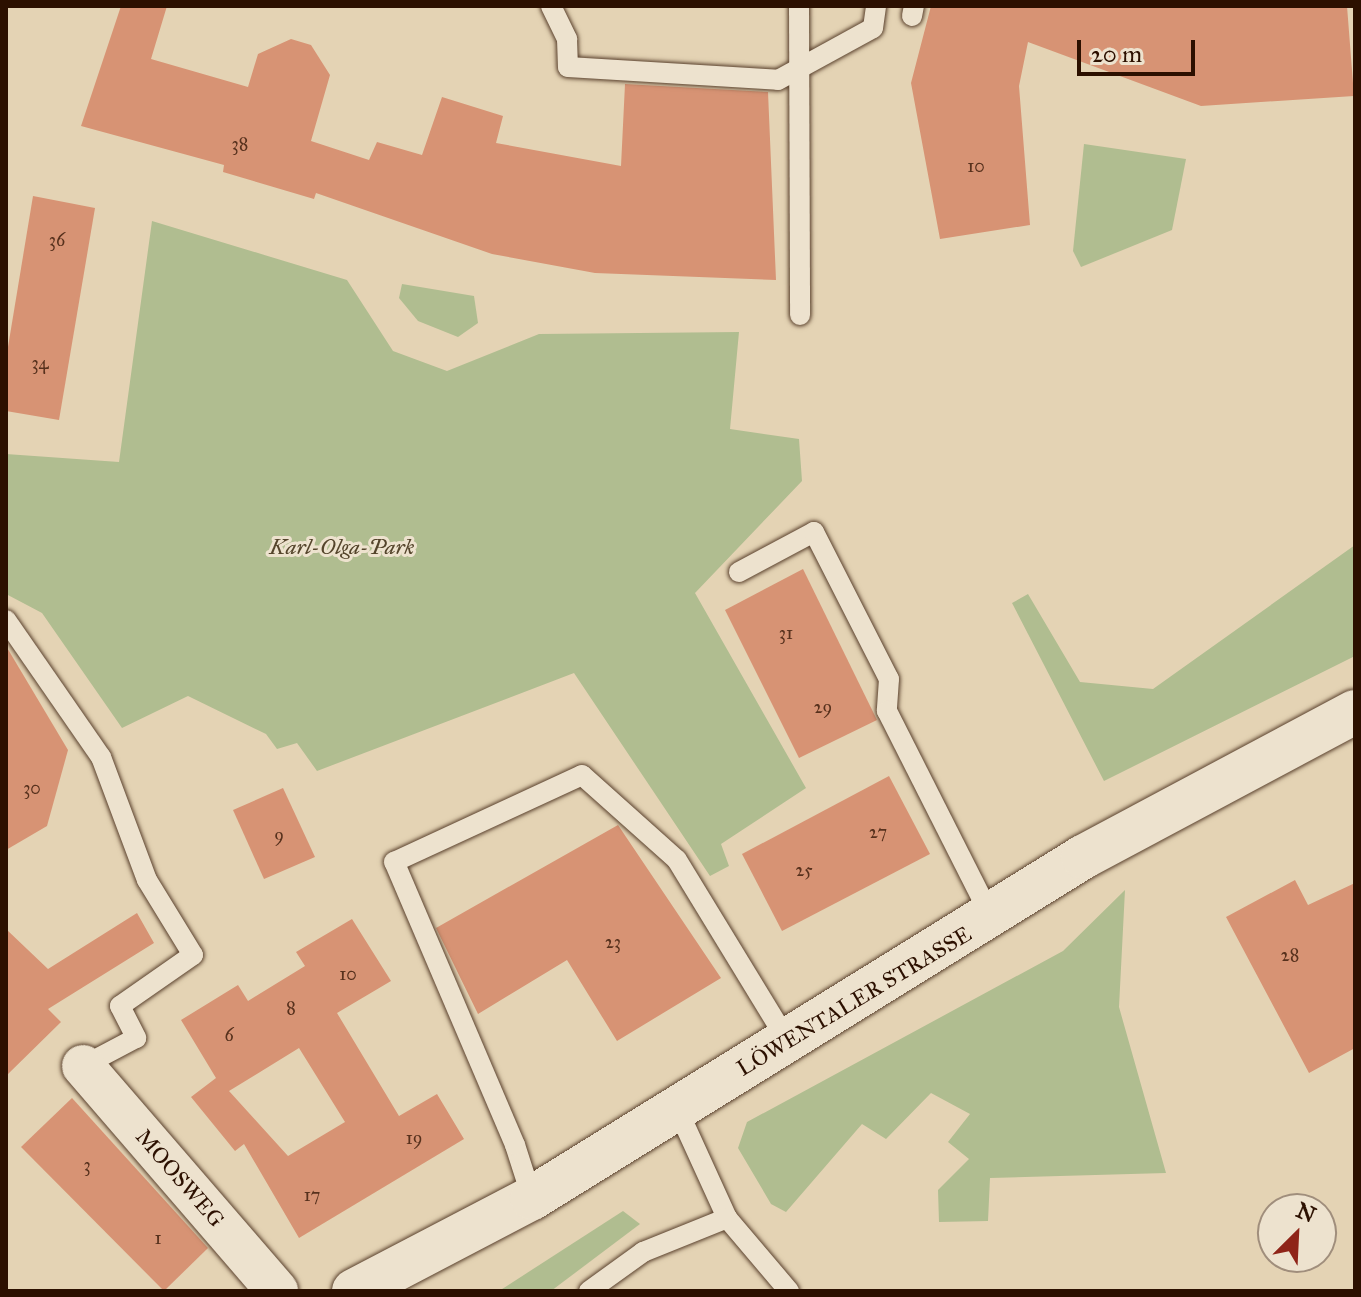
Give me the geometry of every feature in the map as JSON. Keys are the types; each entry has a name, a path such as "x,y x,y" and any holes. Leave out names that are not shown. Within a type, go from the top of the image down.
{"street":[{"name":"LÖWENTALER STRASSE","path":"354,1291 532,1198 676,1106 788,1043 1083,857 1355,712"},
{"name":"MOOSWEG","path":"83,1066 277,1291"}],"lane":[{"path":"551,6 567,39 568,67 778,80 873,28 876,6"},
{"path":"799,6 803,66 800,315"},
{"path":"739,572 814,532 889,679 887,711 991,917"},
{"path":"6,620 101,757 147,880 193,955 120,1006 136,1038 83,1066"},
{"path":"532,1198 515,1145 394,862 582,775 677,860 788,1043"},
{"path":"676,1106 727,1218 789,1291"},
{"path":"589,1291 643,1252 727,1218"}],"green space":[{"path":"1084,144 1186,159 1172,230 1081,267 1073,251"},
{"name":"Karl-Olga-Park","path":"152,221 347,280 393,351 447,371 539,334 739,332 730,429 799,439 802,481 695,593 806,788 721,844 729,866 710,876 574,673 317,771 297,743 277,749 266,734 188,696 122,728 42,613 6,594 6,454 119,462"},
{"path":"402,284 474,296 478,323 458,337 418,321 399,298"},
{"path":"1355,545 1355,656 1104,781 1012,603 1028,594 1080,682 1153,689"},
{"path":"1125,890 1119,1007 1166,1173 990,1178 988,1221 939,1222 938,1190 969,1159 948,1142 970,1114 931,1093 886,1139 862,1124 786,1212 771,1204 738,1148 747,1122 1063,951"},
{"path":"623,1211 640,1224 551,1291 499,1291"}],"building":[{"path":"121,6 167,6 151,59 248,87 258,54 291,39 311,45 330,75 311,141 369,160 377,142 422,155 442,97 503,116 496,143 621,166 625,84 768,92 776,280 595,273 492,254 316,193 314,199 223,172 224,165 81,126"},
{"path":"931,6 1347,6 1354,96 1201,106 1028,42 1019,86 1030,225 940,239 911,83"},
{"path":"33,196 95,208 59,420 6,411 6,359"},
{"path":"803,569 877,720 799,758 725,610"},
{"path":"6,646 68,750 47,826 6,850"},
{"path":"889,776 930,854 782,931 742,854"},
{"path":"283,788 315,857 264,879 233,810"},
{"path":"618,825 721,978 617,1041 567,960 478,1014 436,928"},
{"path":"1295,880 1308,905 1355,883 1355,1048 1309,1073 1226,917"},
{"path":"137,913 154,943 48,1009 61,1022 6,1076 6,929 48,969"},
{"path":"352,919 391,981 337,1013 399,1116 437,1094 464,1139 299,1238 244,1144 235,1151 191,1097 216,1078 181,1020 238,985 248,1001 305,966 296,952","holes":["299,1048 345,1122 288,1156 229,1091"]},
{"path":"72,1098 208,1248 164,1291 21,1147"}]}
